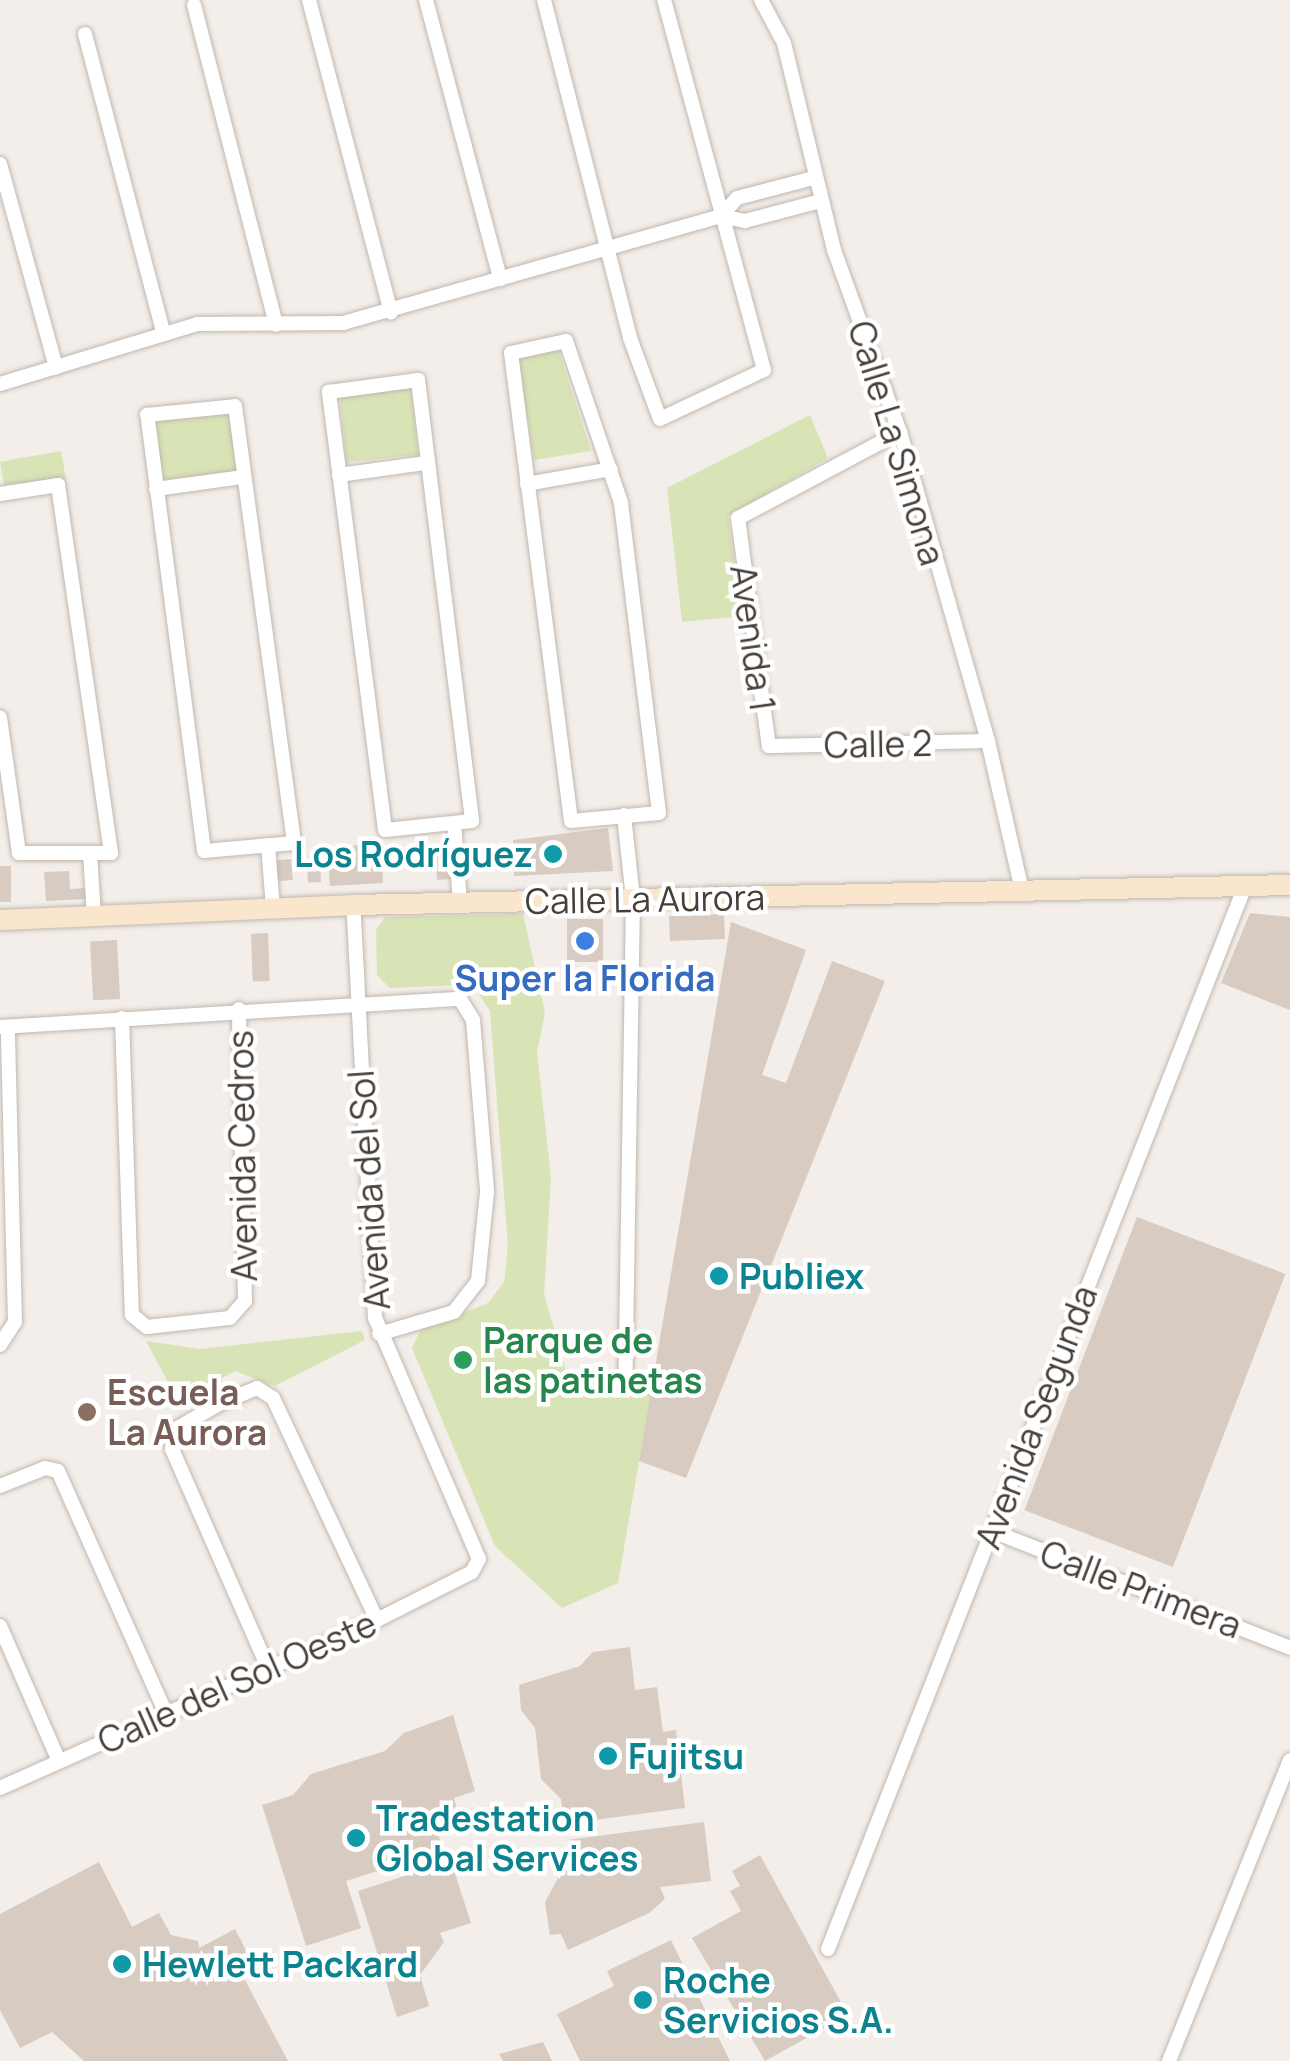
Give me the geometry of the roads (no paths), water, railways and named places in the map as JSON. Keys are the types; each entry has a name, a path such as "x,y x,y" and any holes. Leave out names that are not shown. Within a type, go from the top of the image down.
{"street":[{"path":"309,0 391,312"},
{"path":"426,0 500,279"},
{"path":"544,0 654,414 672,418 764,370 664,0"},
{"name":"Calle La Simona","path":"761,0 784,43 820,202 900,432 988,741 1022,891"},
{"path":"194,5 276,325"},
{"path":"85,34 163,332"},
{"path":"0,164 56,367"},
{"path":"722,216 737,198 813,178"},
{"path":"0,384 197,324 343,324 722,216 745,221 820,202"},
{"path":"566,341 610,469 621,503 659,813 571,821 511,353 566,341"},
{"path":"418,380 426,463 472,821 385,830 329,392 418,380"},
{"path":"234,406 243,477 294,843 204,851 147,415 234,406"},
{"name":"Avenida 1","path":"769,746 736,529 746,509 900,432"},
{"path":"339,475 426,463"},
{"path":"528,484 610,469"},
{"path":"156,490 243,477"},
{"path":"0,494 58,485 111,852 19,854 0,717"},
{"name":"Calle 2","path":"769,746 988,741"},
{"path":"624,815 633,899 626,1370"},
{"path":"454,823 460,903"},
{"path":"268,845 273,908"},
{"path":"90,853 94,917"},
{"name":"Calle La Aurora","path":"0,920 353,905 1290,885"},
{"name":"Avenida Segunda","path":"828,1949 1245,886"},
{"name":"Avenida del Sol","path":"353,905 379,1334 477,1544 472,1572"},
{"path":"0,1345 15,1322 4,1027 358,1001 460,999 469,1007 486,1192 484,1256 468,1300 454,1312 379,1334"},
{"name":"Avenida Cedros","path":"122,1018 132,1315 147,1327 230,1318 244,1301 239,1009"},
{"path":"270,1670 172,1449 174,1430 219,1404 258,1388 273,1398 377,1620"},
{"path":"0,1486 44,1468 58,1471 166,1714"},
{"name":"Calle Primera","path":"992,1530 1290,1648"},
{"name":"Calle del Sol Oeste","path":"0,1788 270,1670 472,1572"},
{"path":"0,1626 59,1762"},
{"path":"1169,2061 1290,1760"}],"place":[{"name":"Los Rodríguez","path":"553,854"},
{"name":"Super la Florida","path":"585,941"},
{"name":"Publiex","path":"719,1276"},
{"name":"Parque de las patinetas","path":"463,1360"},
{"name":"Escuela La Aurora","path":"87,1412"},
{"name":"Fujitsu","path":"608,1756"},
{"name":"Tradestation Global Services","path":"356,1838"},
{"name":"Hewlett Packard","path":"122,1964"},
{"name":"Roche Servicios S.A.","path":"643,2000"}]}
